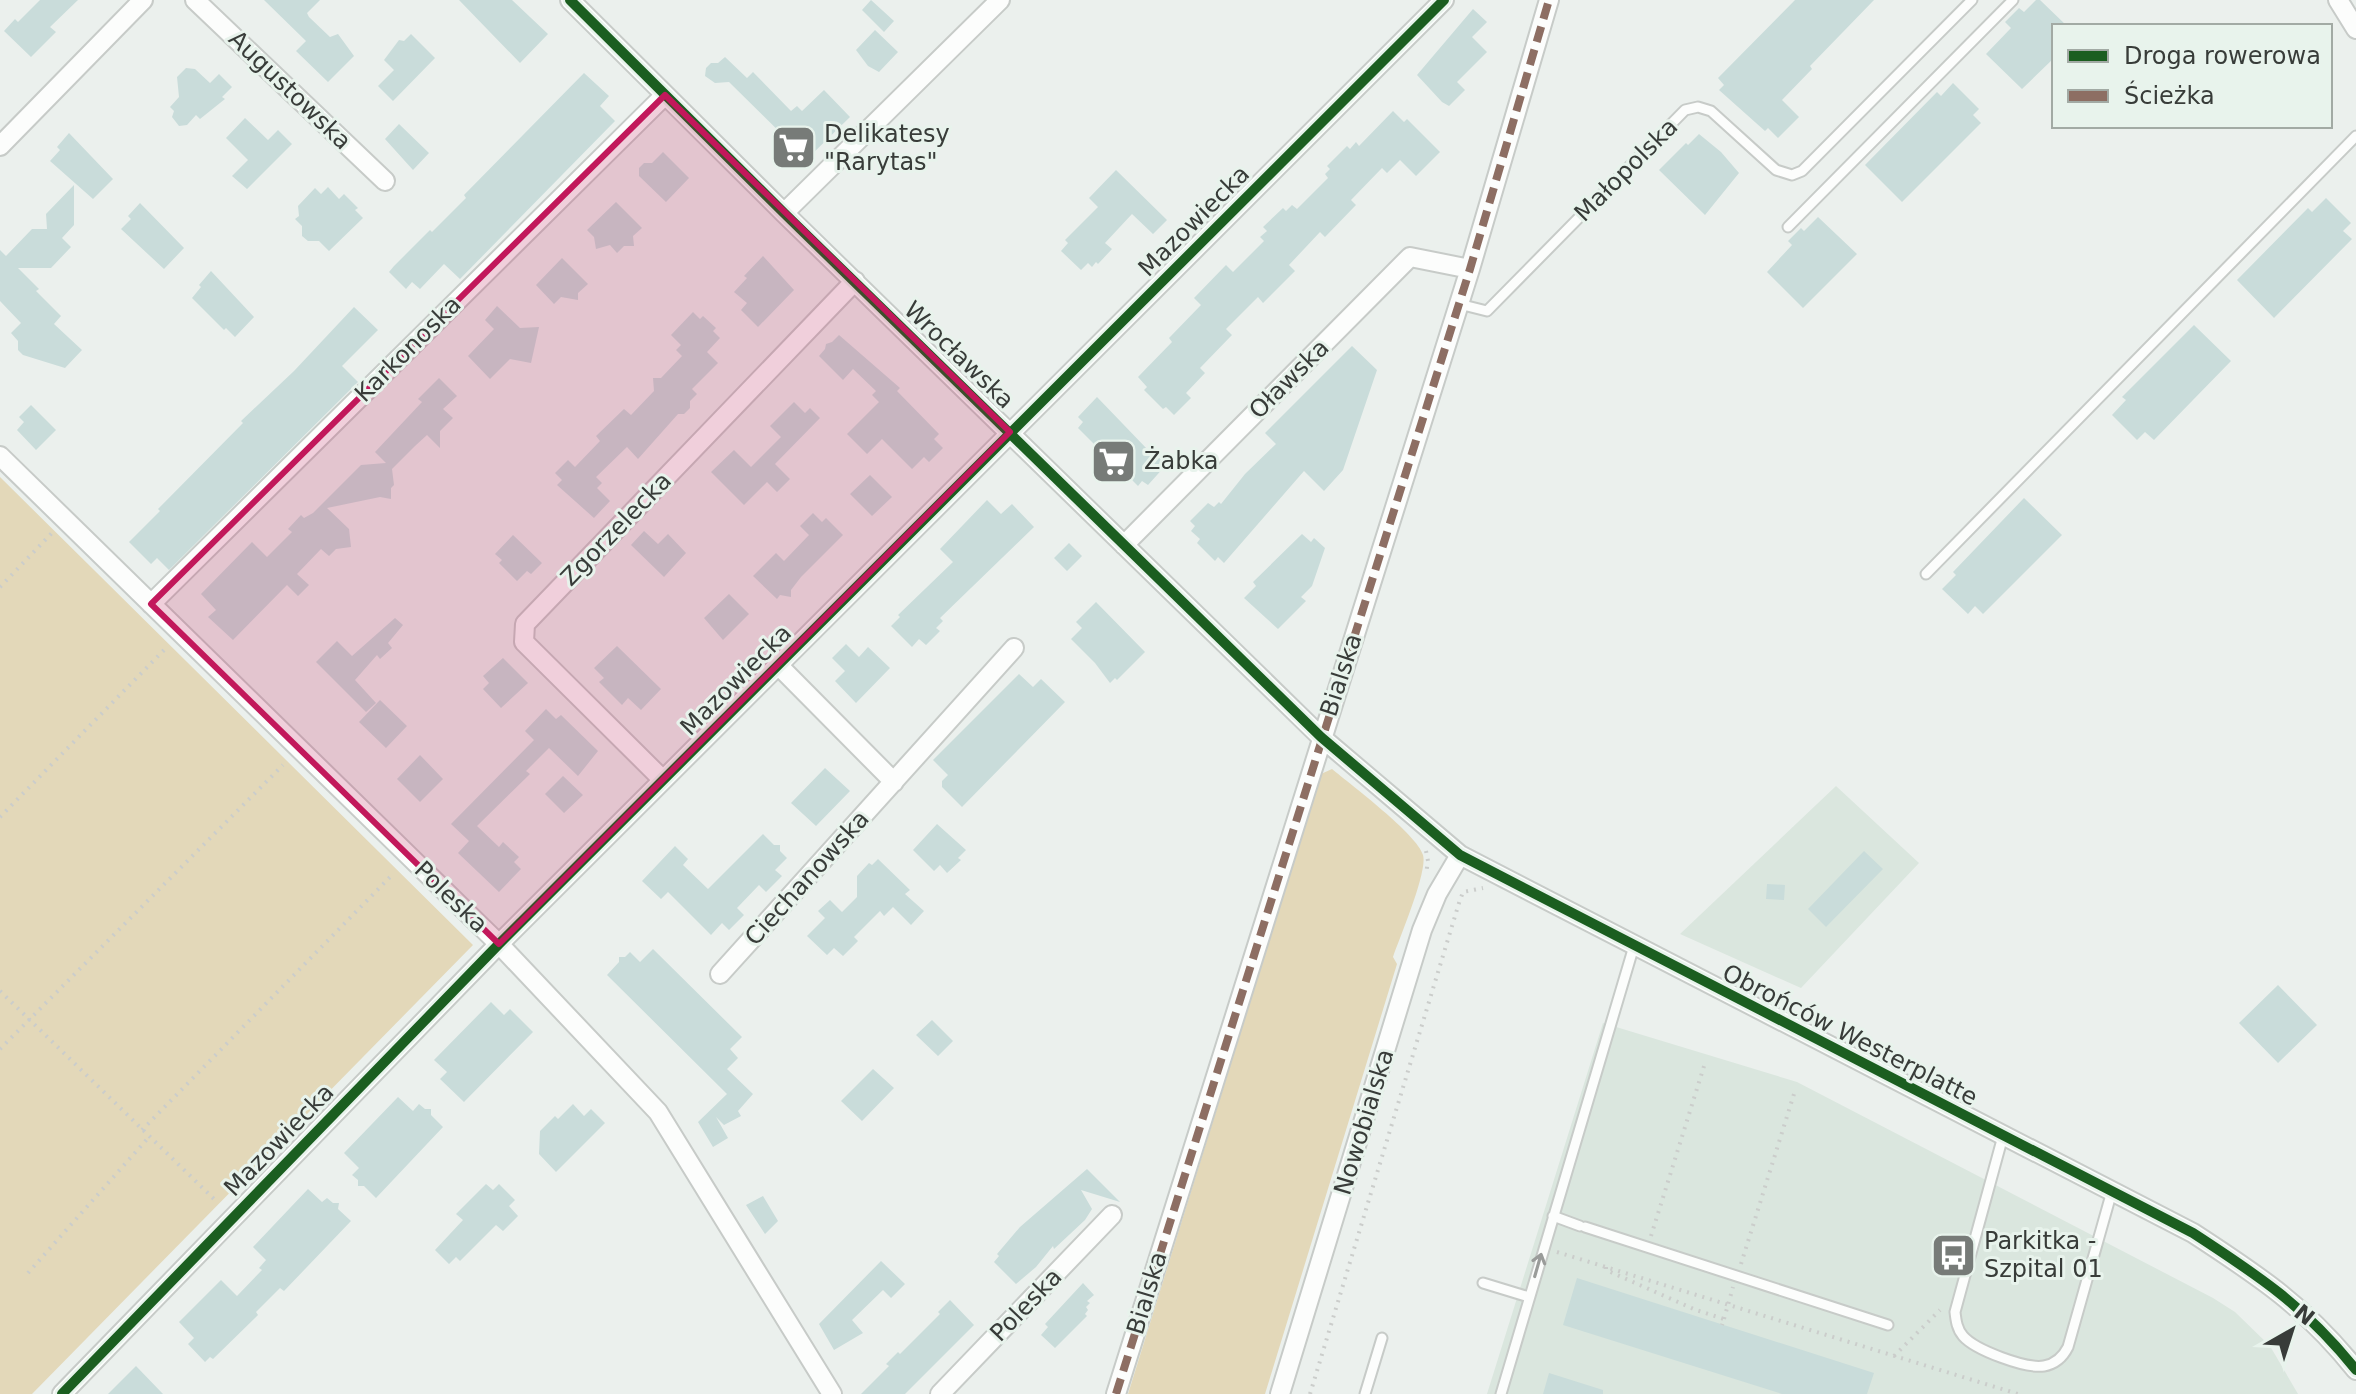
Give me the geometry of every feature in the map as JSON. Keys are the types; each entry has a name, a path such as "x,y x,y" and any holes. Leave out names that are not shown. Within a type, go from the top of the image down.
{"street":[{"path":"0,146 143,0"},
{"name":"Augustowska","path":"195,0 385,181"},
{"path":"784,213 1000,0"},
{"name":"Mazowiecka","path":"62,1394 499,944 1444,0"},
{"name":"Bialska","path":"1116,1394 1470,269 1549,0"},
{"path":"2338,0 2356,29"},
{"name":"Wrocławska","path":"575,2 784,213 1321,737"},
{"name":"Karkonoska","path":"151,604 665,95"},
{"name":"Oławska","path":"1124,545 1410,257 1470,269"},
{"name":"Zgorzelecka","path":"663,780 524,642 525,624 855,281"},
{"name":"Poleska","path":"0,456 499,944 658,1112 832,1394"},
{"name":"Ciechanowska","path":"720,974 1014,648"},
{"path":"779,666 894,782"},
{"name":"Obrońców Westerplatte","path":"1321,737 1460,855 2193,1233 2287,1297 2330,1337 2356,1370"},
{"name":"Nowobialska","path":"1280,1394 1422,930 1437,894 1460,855"},
{"name":"Poleska","path":"940,1394 1112,1215"}],"lane":[{"name":"Małopolska","path":"1459,304 1487,311 1685,110 1698,107 1711,111 1776,170 1792,175 1802,171 1972,0"},
{"path":"1788,227 2013,0"},
{"path":"1926,574 2356,136"},
{"path":"1501,1394 1634,946"},
{"path":"2003,1136 1955,1312 1961,1334 1988,1352 2037,1367 2051,1364 2064,1354 2112,1191"},
{"path":"1553,1216 1888,1325"},
{"path":"1483,1283 1529,1297"},
{"path":"1365,1394 1382,1338"}],"path":[{"path":"0,587 52,533"},
{"path":"0,817 167,647"},
{"path":"0,1049 283,765"},
{"path":"142,1130 393,874"},
{"path":"1310,1394 1463,892 1474,888 1495,890"},
{"path":"0,991 214,1199"},
{"path":"1648,1248 1705,1063"},
{"path":"1606,1267 1606,1270 1723,1322 1794,1094"},
{"path":"28,1273 149,1137"},
{"path":"1543,1248 2018,1394"},
{"path":"1894,1356 1940,1310"}],"highlighted area":[{"path":"665,95 1010,432 499,944 151,604"}],"shaded area":[{"path":"0,477 473,945 32,1394 0,1394"},
{"path":"1332,769 1409,835 1423,855 1423,863 1418,889 1393,957 1397,964 1265,1394 1128,1394 1321,774"},
{"path":"1836,786 1919,863 1801,988 1680,934"},
{"path":"1603,1023 1797,1082 2213,1298 2235,1312 2270,1346 2298,1394 1487,1394"}],"building":[{"path":"40,0 78,0 50,27 56,32 31,57 4,31"},
{"path":"264,0 320,0 307,13 309,17 330,37 338,34 354,56 328,82 296,51 306,41"},
{"path":"459,0 512,0 548,34 520,63"},
{"path":"871,0 894,21 884,32 862,10"},
{"path":"1795,0 1874,0 1810,66 1812,69 1782,100 1799,117 1778,138 1768,128 1765,131 1719,90 1724,85 1718,78"},
{"path":"2040,0 2065,24 2052,24 2052,60 2022,89 1986,54 2011,28 2005,22 2019,8 2024,12"},
{"path":"1473,9 1487,22 1472,37 1487,52 1457,82 1465,90 1449,106 1417,75"},
{"path":"875,30 898,52 879,72 868,66 856,50"},
{"path":"411,34 435,58 393,101 378,86 394,70 384,60 399,40 404,41"},
{"path":"725,57 747,78 753,72 791,111 797,106 802,111 824,90 850,117 807,159 729,82 715,83 705,76 706,68 711,63 718,63"},
{"path":"186,68 195,69 210,83 219,74 232,87 222,97 225,99 200,119 196,115 187,125 179,126 172,117 174,111 170,107 179,97 177,77"},
{"path":"584,73 609,96 600,106 615,121 460,279 444,264 420,289 412,282 406,289 389,272 466,198 464,195"},
{"path":"1953,83 1979,109 1973,115 1981,123 1902,202 1865,165 1937,92 1941,96"},
{"path":"1393,111 1404,122 1407,119 1440,152 1416,176 1400,160 1387,173 1382,168 1351,200 1356,205 1325,237 1320,232 1289,265 1295,271 1263,303 1258,297 1226,329 1232,335 1200,368 1205,373 1186,393 1191,398 1174,415 1166,407 1163,409 1144,390 1147,387 1138,377 1172,342 1169,338 1201,305 1194,298 1226,265 1233,272 1264,241 1260,237 1267,231 1263,227 1283,208 1286,211 1292,205 1297,209 1328,178 1325,174 1330,169 1327,166 1347,146 1350,149 1356,142 1359,146"},
{"path":"245,118 268,140 278,130 292,144 247,189 232,176 248,160 226,138"},
{"path":"399,124 429,153 413,170 385,139"},
{"path":"69,133 113,179 93,199 50,161"},
{"path":"1699,134 1721,152 1739,173 1705,215 1659,170"},
{"path":"663,152 689,178 666,202 639,176 639,168 644,163 652,163"},
{"path":"1116,170 1167,220 1153,234 1132,214 1105,243 1112,249 1098,264 1096,262 1092,267 1088,263 1081,270 1061,251 1068,243 1065,240 1098,207 1089,198"},
{"path":"74,185 74,225 62,238 71,247 51,268 18,268 61,316 54,324 82,350 65,368 23,355 18,350 18,341 11,333 21,323 0,301 0,250 6,256 32,229 47,229 46,214"},
{"path":"328,187 339,199 344,194 363,218 329,251 319,241 308,241 302,236 302,226 295,219 299,216 298,206 315,188 321,194"},
{"path":"2326,198 2351,223 2343,231 2352,239 2274,318 2237,280 2308,208 2312,212"},
{"path":"616,202 642,228 633,236 634,246 624,246 617,253 610,245 596,249 594,237 587,230"},
{"path":"140,203 184,248 164,269 121,229"},
{"path":"1818,217 1857,254 1803,308 1767,272 1792,245 1788,241"},
{"path":"763,256 794,290 758,327 741,310 747,303 734,292"},
{"path":"562,258 588,284 578,293 578,300 561,297 554,304 536,285"},
{"path":"211,271 254,317 235,337 192,298"},
{"path":"497,306 520,328 539,327 531,363 510,359 490,379 468,356 494,329 485,320"},
{"path":"354,307 378,330 342,366 358,382 169,570 157,558 151,564 129,542 243,423 241,421 294,371"},
{"path":"693,312 700,319 703,316 716,328 713,331 720,338 707,352 718,363 692,389 697,394 690,401 690,408 684,414 678,414 638,459 627,447 596,477 602,483 597,488 610,501 594,518 557,485 562,480 555,473 568,460 575,467 600,441 596,436 624,409 631,415 654,391 653,378 661,378 682,356 676,350 681,345 671,335"},
{"path":"2194,325 2231,361 2154,440 2145,432 2137,440 2112,415 2126,400 2122,397"},
{"path":"839,335 900,388 897,391 939,434 934,439 943,448 929,462 924,457 912,469 882,439 867,454 847,434 879,402 872,395 876,391 853,369 843,380 819,356 826,344"},
{"path":"1352,346 1377,370 1343,470 1324,491 1304,471 1224,563 1218,557 1215,561 1197,543 1200,539 1191,531 1195,526 1190,521 1208,503 1214,507 1219,502 1221,504 1245,474 1276,444 1265,433"},
{"path":"439,378 457,396 443,409 453,418 440,431 440,448 427,435 392,469 394,485 391,499 380,497 327,508 349,529 351,547 336,549 329,556 321,549 297,574 309,585 298,596 287,585 233,640 208,617 216,610 201,594 252,542 267,557 292,532 288,529 301,515 304,518 313,513 361,465 386,463 375,452 422,402 418,399"},
{"path":"1097,397 1166,465 1148,485 1142,481 1138,486 1118,466 1114,469 1078,428 1083,422 1078,417"},
{"path":"794,402 805,413 810,408 820,418 775,464 790,479 777,492 767,482 744,505 711,472 734,450 751,467 781,437 770,426"},
{"path":"31,405 56,430 36,450 17,430 24,422 19,417"},
{"path":"870,475 892,497 872,516 850,494"},
{"path":"2024,498 2062,535 1983,614 1975,606 1968,614 1942,589 1956,575 1953,572"},
{"path":"987,500 1001,514 1012,504 1034,527 940,618 943,621 936,628 940,631 926,645 919,639 912,647 891,626 900,617 898,615 953,562 940,549"},
{"path":"813,513 822,522 826,518 843,535 801,577 791,590 791,597 780,595 777,599 753,576 776,553 784,561 809,535 800,526"},
{"path":"644,531 658,544 668,534 686,553 664,577 631,545"},
{"path":"1302,534 1311,542 1314,538 1325,548 1312,586 1301,597 1306,601 1278,629 1244,598 1256,586 1253,582"},
{"path":"513,535 542,563 531,574 527,571 517,581 499,563 502,560 495,554"},
{"path":"1069,543 1082,556 1067,571 1054,558"},
{"path":"729,594 749,614 723,640 704,618"},
{"path":"1096,602 1145,652 1110,683 1071,639 1082,628 1076,622"},
{"path":"395,618 403,625 388,643 392,648 380,659 377,655 355,680 376,703 366,712 316,662 337,641 352,656"},
{"path":"846,644 859,657 868,647 890,668 856,703 835,681 845,671 832,658"},
{"path":"617,646 661,689 641,710 628,698 622,705 599,682 604,678 594,668"},
{"path":"503,658 528,683 501,708 483,689 489,683 483,676"},
{"path":"1019,674 1033,687 1041,679 1065,702 962,807 942,787 942,781 948,775 933,760"},
{"path":"380,700 407,726 386,748 359,722"},
{"path":"546,709 556,719 561,715 598,751 578,776 549,748 526,771 530,774 477,826 499,847 503,842 519,857 514,862 521,869 499,892 458,853 469,841 451,824 534,740 525,731"},
{"path":"420,755 443,779 420,802 397,779"},
{"path":"825,768 850,791 816,826 791,803"},
{"path":"563,776 583,795 564,813 545,794"},
{"path":"937,824 966,850 958,858 961,860 947,873 940,865 934,871 913,850"},
{"path":"763,834 774,845 780,845 780,851 787,858 775,870 782,876 766,892 759,885 737,908 744,915 729,930 722,923 711,935 668,892 661,899 642,881 675,846 688,859 683,865 708,889"},
{"path":"1864,851 1883,869 1826,927 1808,909"},
{"path":"878,859 910,890 905,894 924,911 911,925 893,907 884,916 880,911 854,937 858,941 843,956 834,948 827,955 807,936 825,918 818,911 830,900 842,912 857,897 857,876 869,863 872,865"},
{"path":"1767,884 1785,885 1784,900 1766,899"},
{"path":"653,949 742,1037 730,1049 738,1058 727,1069 753,1094 738,1111 741,1116 724,1125 716,1117 728,1138 713,1147 698,1122 727,1094 607,975 619,962 619,957 625,957 630,952 640,962"},
{"path":"2278,985 2317,1025 2278,1063 2239,1023"},
{"path":"491,1002 504,1015 510,1009 533,1032 464,1102 440,1079 447,1072 434,1060"},
{"path":"932,1020 953,1041 938,1056 916,1035"},
{"path":"873,1069 894,1088 862,1121 841,1101"},
{"path":"398,1097 413,1111 419,1104 431,1109 431,1115 443,1127 376,1198 364,1186 358,1186 358,1180 352,1175 359,1168 344,1153"},
{"path":"573,1104 584,1116 591,1109 605,1123 556,1172 539,1154 540,1131"},
{"path":"1087,1169 1120,1202 1081,1190 1092,1209 1085,1220 1054,1249 1053,1246 1036,1267 1016,1284 994,1262 999,1256 997,1254 1020,1227"},
{"path":"486,1184 493,1190 499,1184 515,1200 509,1206 518,1216 503,1231 496,1225 460,1261 456,1257 449,1264 435,1250 463,1220 456,1214"},
{"path":"308,1189 322,1202 327,1198 339,1203 338,1209 351,1221 284,1291 280,1288 256,1312 258,1315 213,1359 210,1357 205,1362 188,1344 194,1338 179,1322 221,1280 237,1296 262,1270 259,1268 266,1260 253,1247"},
{"path":"763,1196 778,1221 765,1234 746,1205"},
{"path":"881,1261 905,1284 891,1298 883,1290 852,1320 863,1333 834,1350 819,1324"},
{"path":"1577,1278 1874,1373 1867,1394 1782,1394 1563,1325"},
{"path":"1083,1283 1094,1295 1087,1301 1090,1303 1086,1307 1087,1316 1055,1348 1041,1335 1048,1327 1045,1324"},
{"path":"950,1300 974,1325 905,1394 861,1394 889,1366 886,1364 940,1314 938,1312"},
{"path":"136,1366 163,1394 108,1394"},
{"path":"1549,1373 1603,1390 1603,1394 1543,1394"}],"marked path":[{"path":"1116,1394 1470,269 1549,0"}],"cycle path":[{"path":"570,0 1321,737 1460,855 2193,1233 2300,1310 2356,1370"},
{"path":"62,1394 499,944 1444,0"}],"place":[{"name":"Delikatesy \"Rarytas\"","path":"793,148"},
{"name":"Żabka","path":"1113,461"},
{"name":"Parkitka - Szpital 01","path":"1953,1255"}]}
